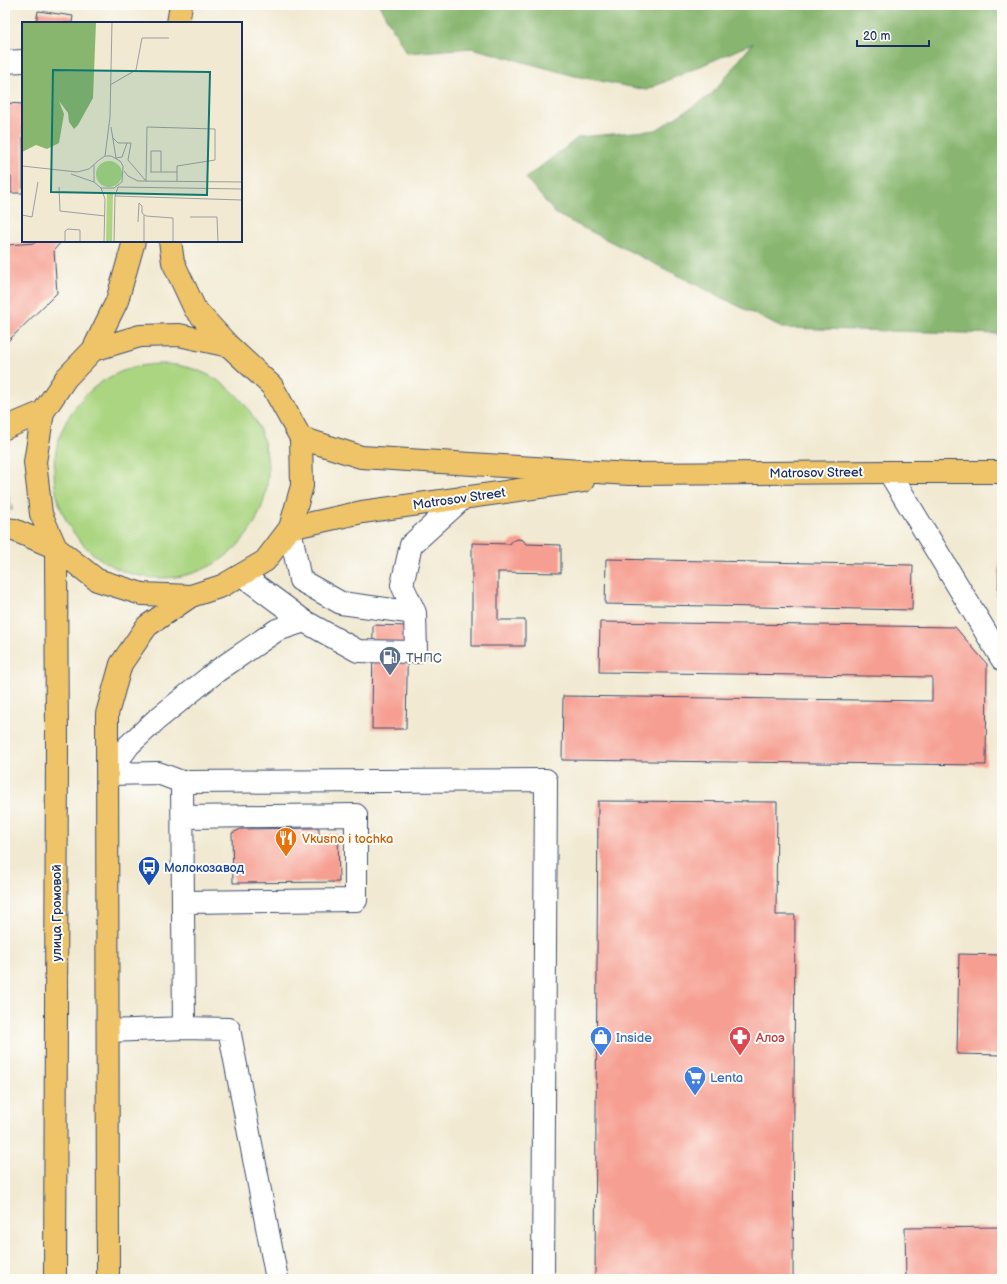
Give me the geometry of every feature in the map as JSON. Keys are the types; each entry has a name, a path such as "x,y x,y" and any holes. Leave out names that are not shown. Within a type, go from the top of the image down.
{"main road":[{"path":"178,22 181,5"},
{"path":"56,548 41,514 35,462 43,412 66,378 93,350 117,300 134,242"},
{"path":"108,1279 109,1031 107,714 121,664 147,626 191,596 222,586 265,560 290,528 302,486 301,438 272,386 229,346 195,309 173,262 170,242"},
{"path":"93,350 140,336 179,334 229,346"},
{"path":"5,428 43,412"},
{"name":"Matrosov Street","path":"301,438 361,457 629,474 1002,472"},
{"name":"Matrosov Street","path":"290,528 362,512 629,474"},
{"path":"5,529 14,530 56,548 98,580 142,594 191,596"},
{"name":"улица Громовой","path":"55,1279 57,746 56,548"}],"lane":[{"path":"5,62 22,61"},
{"path":"889,472 1002,659"},
{"path":"242,575 304,621 358,651 416,652 415,613 402,585 411,545 464,497"},
{"path":"290,528 300,580 341,603 415,613"},
{"path":"108,774 129,746 156,720 217,671 277,630 304,621"},
{"path":"108,774 158,773 182,782 546,780 543,1279"},
{"path":"182,782 184,1028"},
{"path":"183,817 356,815 356,900 183,902"},
{"path":"109,1031 184,1028 229,1029 277,1279"}],"green space":[{"path":"379,5 1002,5 1002,334 782,328 556,214 526,178 579,137 656,130 711,95 753,43 646,90 575,76 472,48 407,53"},
{"path":"150,364 172,364 192,368 212,376 237,395 256,420 264,440 268,460 268,482 264,502 256,522 237,547 212,566 192,574 172,578 150,578 130,574 110,566 93,554 78,539 66,522 58,502 54,482 54,460 58,440 66,420 78,403 93,388 110,376 130,368"},
{"path":"5,487 13,510 5,510"}],"building":[{"path":"38,11 73,16 72,22 36,22"},
{"path":"5,103 22,104 22,193 11,193 11,177 5,176"},
{"path":"61,242 54,250 57,293 5,344 5,246"},
{"path":"518,539 523,540 526,544 561,545 561,573 498,572 498,620 525,620 525,646 472,646 472,543 510,544 512,541"},
{"path":"999,558 1002,558 1002,598 998,598"},
{"path":"606,559 913,565 912,610 605,604"},
{"path":"600,622 955,627 987,664 986,765 562,760 563,696 932,701 932,677 599,672"},
{"name":"ТНПС","path":"373,625 408,626 406,729 372,729"},
{"name":"Lenta","path":"598,801 777,802 776,915 795,915 793,1279 595,1279"},
{"name":"Vkusno i tochka","path":"319,828 319,835 338,834 339,882 233,883 232,833 241,829"},
{"path":"959,954 1002,955 1002,1055 957,1054"},
{"path":"1001,1227 1001,1278 906,1279 905,1228"}],"place":[{"name":"ТНПС","path":"390,676"},
{"name":"Vkusno i tochka","path":"286,858"},
{"name":"Молокозавод","path":"149,886"},
{"name":"Inside","path":"601,1056"},
{"name":"Алоэ","path":"740,1056"},
{"name":"Lenta","path":"695,1096"}]}
